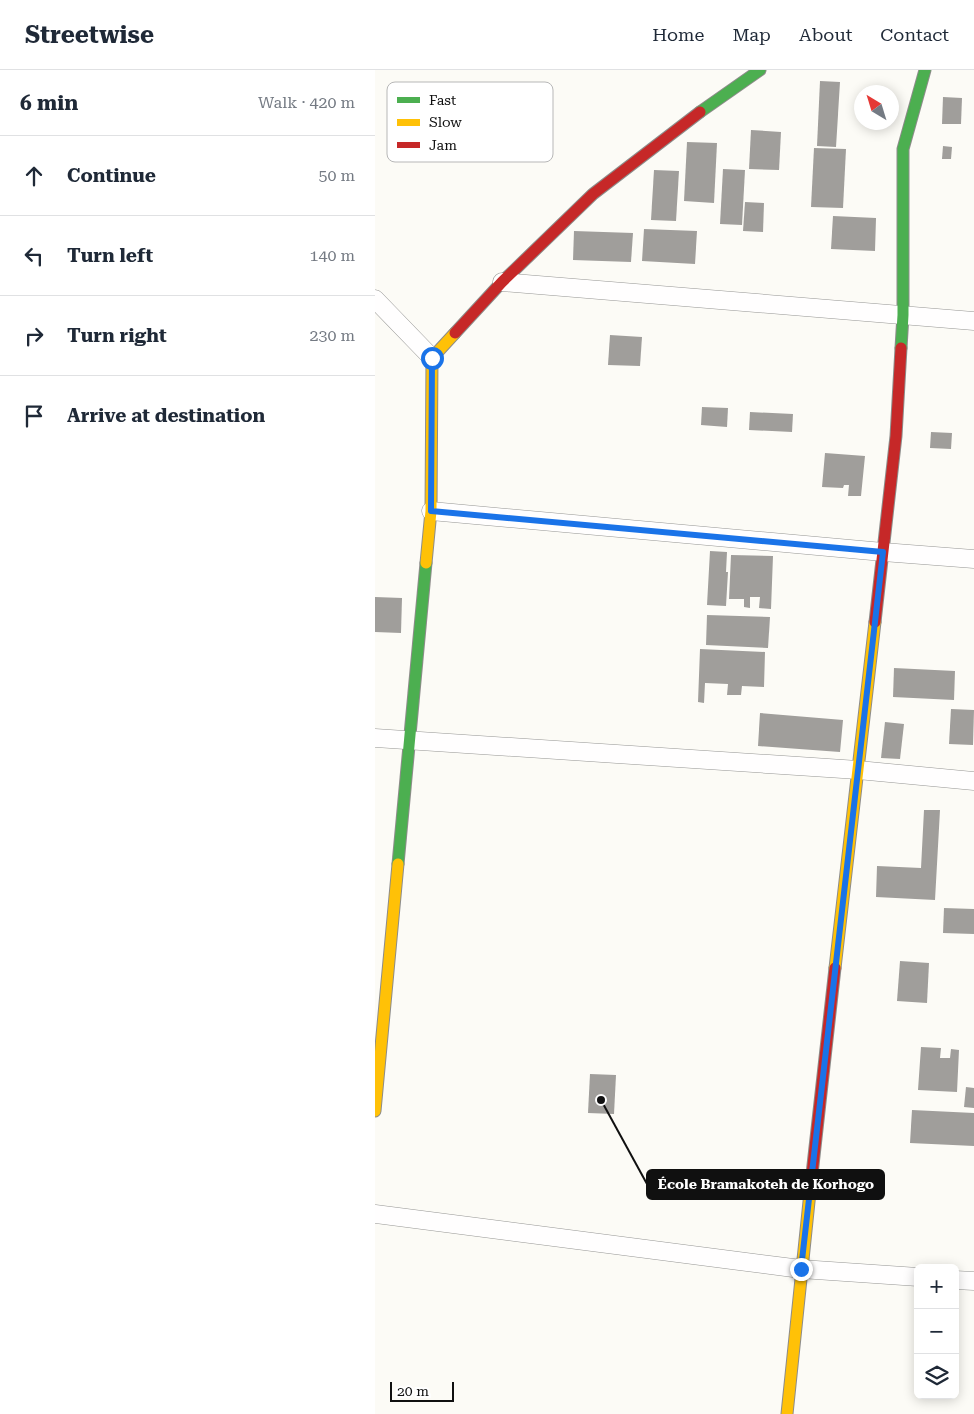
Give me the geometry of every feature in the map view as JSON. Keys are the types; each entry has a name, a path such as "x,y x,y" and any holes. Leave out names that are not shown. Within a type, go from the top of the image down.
{"street":[{"path":"375,1111 431,511 432,358 502,282 593,194 710,105 761,70"},
{"path":"787,1414 801,1269 896,436 903,315 903,149 925,70"},
{"path":"502,282 974,321"},
{"path":"375,299 432,358"},
{"path":"431,511 974,559"},
{"path":"375,738 858,770 974,781"},
{"path":"375,1214 801,1269 914,1277"},
{"path":"959,1280 974,1281"}],"building":[{"path":"820,81 840,82 836,147 817,146"},
{"path":"943,97 962,98 961,124 942,124"},
{"path":"751,130 781,132 779,170 749,169"},
{"path":"687,142 717,143 714,203 684,201"},
{"path":"943,146 952,147 951,159 942,159"},
{"path":"814,148 846,149 843,208 811,207"},
{"path":"723,169 745,170 742,225 720,224"},
{"path":"654,170 679,171 676,221 651,220"},
{"path":"745,202 764,203 763,232 743,231"},
{"path":"833,216 876,218 875,251 831,249"},
{"path":"644,229 697,231 695,264 642,261"},
{"path":"574,231 633,233 631,262 573,260"},
{"path":"610,335 642,337 640,366 608,365"},
{"path":"702,407 728,408 727,427 701,425"},
{"path":"750,412 793,414 792,432 749,430"},
{"path":"931,432 952,433 951,449 930,448"},
{"path":"825,453 865,456 861,496 848,496 849,485 844,485 843,488 822,487"},
{"path":"710,551 727,552 726,606 707,605"},
{"path":"731,555 773,556 771,609 759,608 760,597 750,597 750,608 744,607 744,599 729,599"},
{"path":"375,597 402,598 401,633 375,632"},
{"path":"707,615 770,617 768,648 706,645"},
{"path":"700,649 765,652 764,687 742,686 741,695 727,695 728,684 705,683 704,703 698,702"},
{"path":"894,668 955,671 954,700 893,697"},
{"path":"951,709 974,710 973,745 949,744"},
{"path":"760,713 843,720 840,752 758,746"},
{"path":"885,722 904,724 900,759 881,758"},
{"path":"924,810 940,810 935,900 876,897 877,866 921,868"},
{"path":"944,908 974,909 974,934 943,933"},
{"path":"900,961 929,963 927,1003 897,1001"},
{"path":"921,1047 941,1048 940,1058 950,1058 951,1049 959,1050 957,1092 918,1090"},
{"path":"590,1074 616,1075 614,1114 588,1113"},
{"path":"966,1087 974,1088 974,1108 964,1107"},
{"path":"912,1110 974,1113 974,1146 910,1143"}],"traffic: fast":[{"path":"700,112 760,70"},
{"path":"901,348 903,315 903,149 925,70"},
{"path":"398,864 426,563"}],"traffic: slow":[{"path":"426,563 431,511 432,358 455,333"},
{"path":"835,968 875,622"},
{"path":"375,1111 398,864"},
{"path":"787,1414 810,1192"}],"traffic: jam":[{"path":"455,333 502,282 593,194 700,112"},
{"path":"875,622 896,436 901,348"},
{"path":"810,1192 835,968"}],"place":[{"name":"École Bramakoteh de Korhogo","path":"601,1100"}],"route":[{"path":"432,358 431,511 883,552 801,1269"}]}
